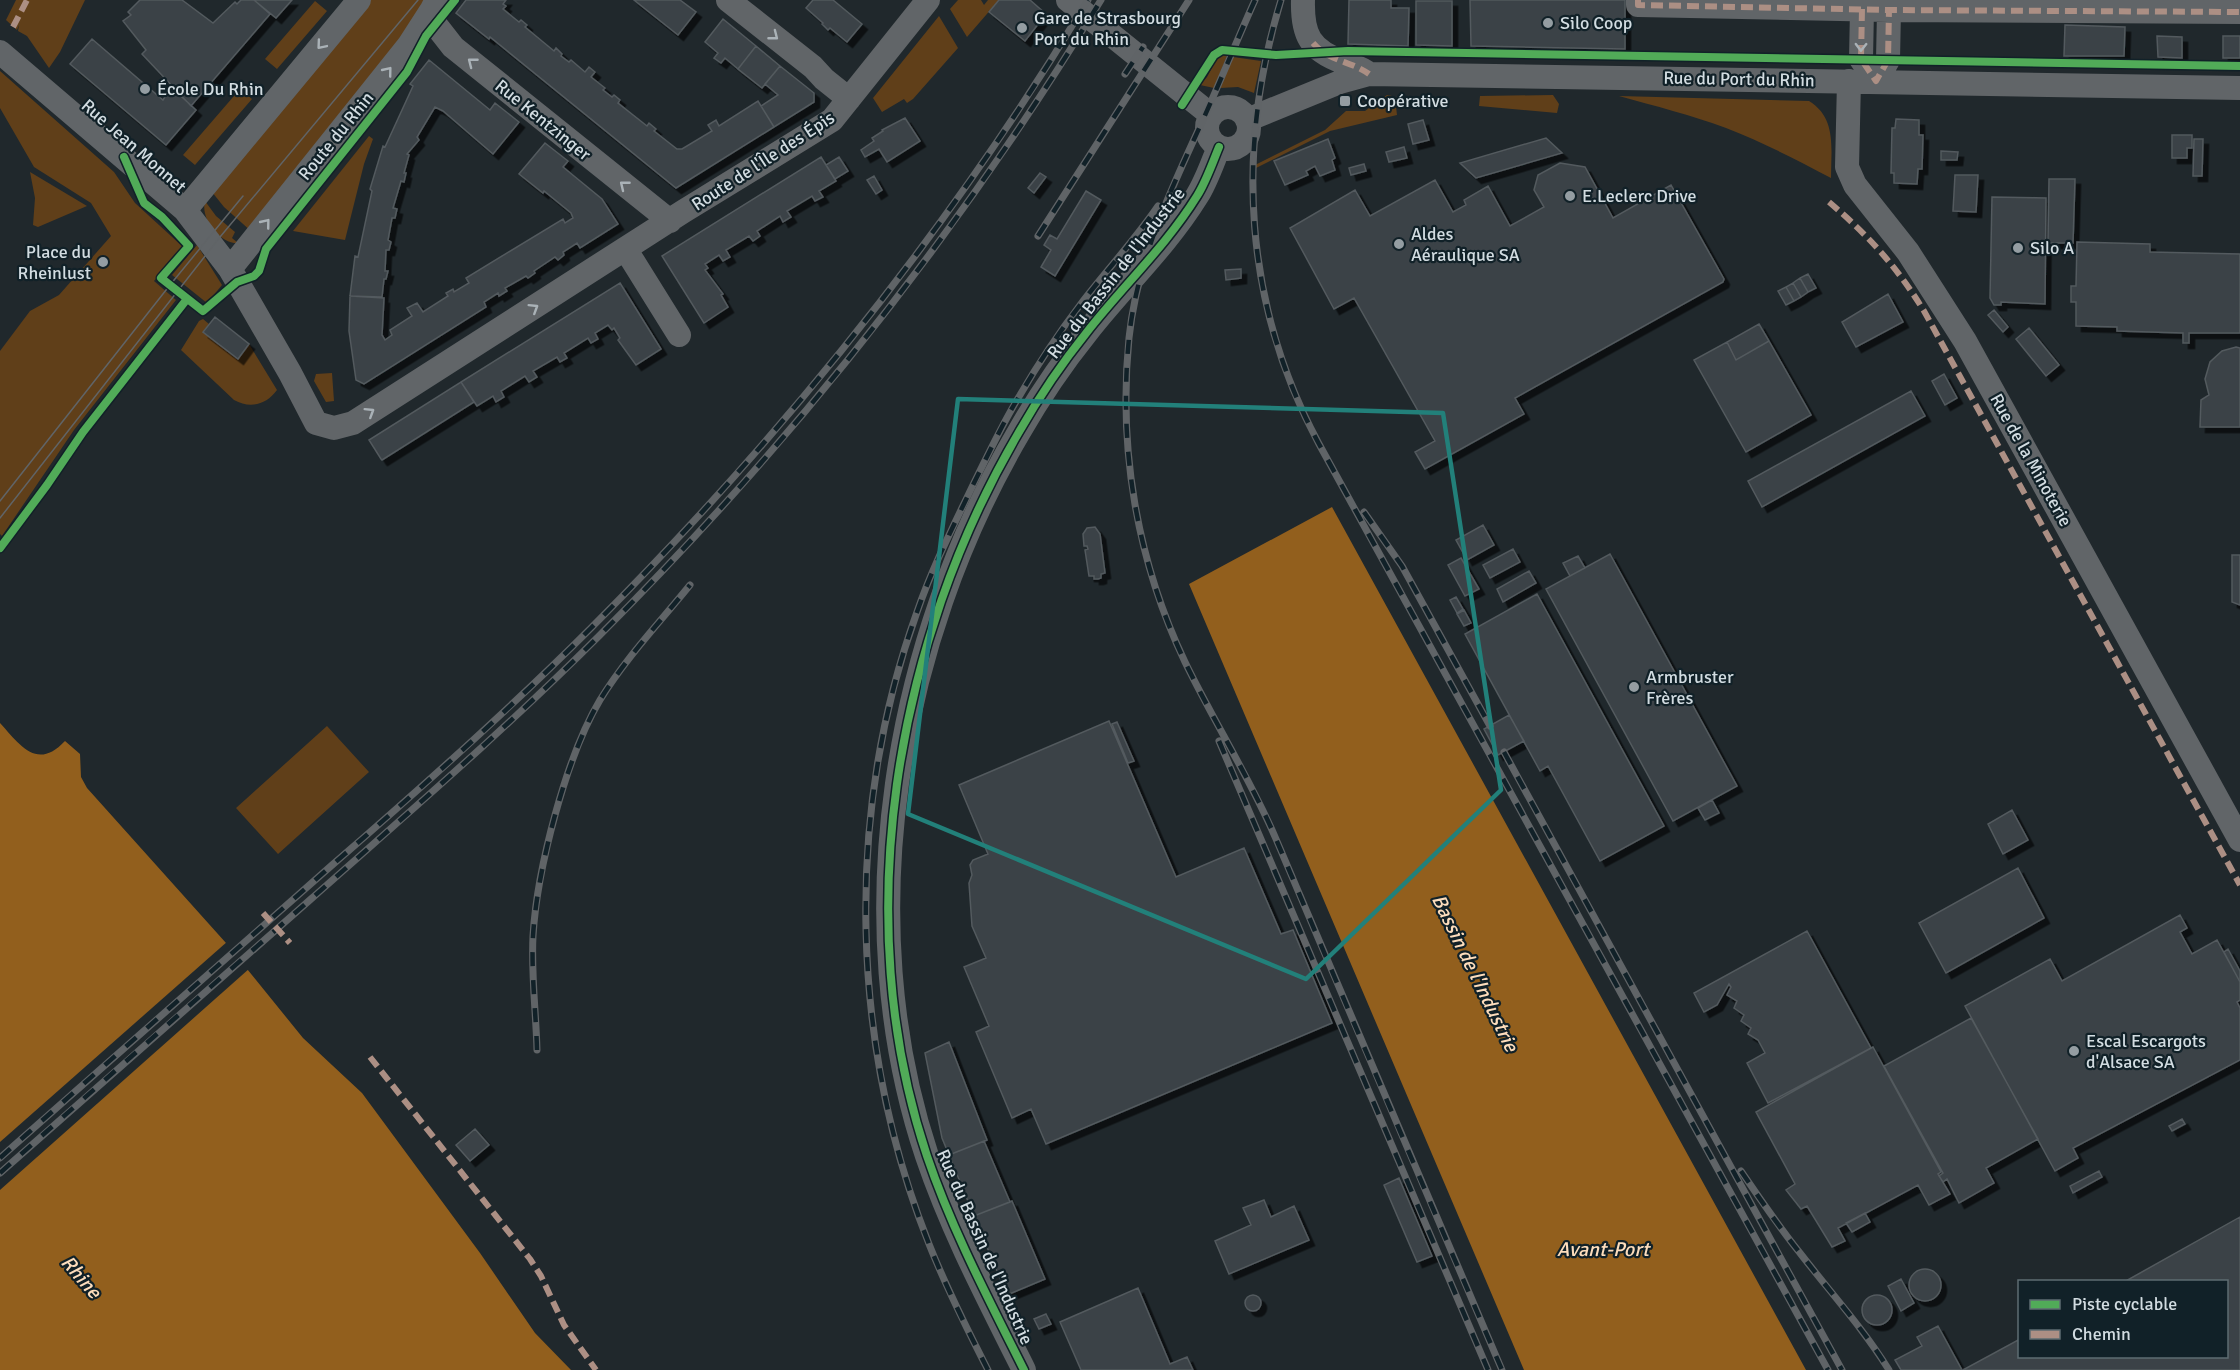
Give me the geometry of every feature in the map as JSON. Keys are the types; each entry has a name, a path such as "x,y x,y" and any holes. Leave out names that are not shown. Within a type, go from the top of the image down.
{"street":[{"path":"186,210 270,105 359,0"},
{"path":"728,0 813,67 849,99"},
{"name":"Route de l'Île des Épis","path":"316,423 333,428 353,423 832,120 928,0"},
{"path":"1068,0 1211,116"},
{"path":"1303,0 1303,24 1313,44 1321,53 1359,66 1370,74"},
{"path":"1638,2 2240,12"},
{"name":"Rue Kentzinger","path":"436,4 435,24 453,47 670,221"},
{"name":"Route du Rhin","path":"230,269 409,45 436,4"},
{"path":"1876,7 1861,59 1876,81"},
{"name":"Rue Jean Monnet","path":"0,52 186,210 230,269 290,372 316,423"},
{"name":"Rue du Port du Rhin","path":"1247,120 1340,82 1370,74 2240,88"},
{"name":"Rue de la Minoterie","path":"1849,81 1847,167 1855,185 1908,252 1965,341 2240,840"},
{"path":"1231,108 1242,113 1247,120 1249,133 1240,146 1231,150 1219,147 1208,137 1207,124 1218,109 1231,108"},
{"name":"Rue du Bassin de l'Industrie","path":"1024,1370 946,1207 927,1156 908,1086 895,1014 890,959 889,908 896,793 918,675 930,633 947,584 991,482 1020,430 1085,334 1142,269 1198,194 1219,147"},
{"path":"626,250 679,335"}],"highlighted area":[{"path":"958,399 1443,413 1501,790 1306,979 908,814"}],"shaded area":[{"path":"16,0 85,0 60,52 49,68 27,36 18,31 19,25 17,30 6,20"},
{"path":"365,0 432,0 252,232 224,207 212,192"},
{"path":"958,0 981,0 984,5 988,0 999,0 967,37 950,9"},
{"path":"315,1 327,11 277,69 265,59"},
{"path":"939,16 958,48 913,99 907,103 904,99 882,112 873,98"},
{"path":"1218,56 1227,56 1214,88 1200,85"},
{"path":"1233,57 1261,61 1254,93 1238,87 1220,88"},
{"path":"0,71 114,172 135,203 183,247 154,281 176,300 74,430 2,536 0,534 0,351 30,311 59,295 111,236 91,203 34,167 0,108"},
{"path":"240,89 252,99 195,165 183,155"},
{"path":"1387,95 1395,98 1397,115 1330,131 1256,168 1255,165 1325,130 1346,111 1365,111"},
{"path":"1553,95 1559,104 1557,113 1479,106 1480,96"},
{"path":"1619,96 1809,101 1818,108 1828,125 1831,145 1831,178 1766,145 1726,128"},
{"path":"369,136 373,139 364,164 345,240 293,231"},
{"path":"30,172 87,206 38,227 33,225 35,198"},
{"path":"205,201 216,216 235,232 232,238 238,243 225,239 213,229 208,222 204,208"},
{"path":"197,245 222,285 207,303 172,275"},
{"path":"203,319 209,324 203,332 237,359 249,344 277,390 273,395 257,404 240,403 181,350 199,321"},
{"path":"332,373 334,401 326,402 314,381 316,374"},
{"path":"327,726 369,772 278,854 236,808"}],"water":[{"name":"Avant-Port","path":"1332,507 1806,1370 1524,1370 1189,584"},
{"name":"Rhine","path":"0,723 30,752 46,754 65,741 80,754 81,777 87,788 226,943 303,1038 362,1093 480,1253 535,1333 571,1370 0,1370"}],"pier":[{"path":"228,941 250,968 0,1190 0,1142"}],"building":[{"path":"140,0 182,0 213,23 235,2 237,4 241,0 254,0 270,14 191,106 142,54 146,50 123,21 131,15 128,12"},
{"path":"254,0 292,0 276,18"},
{"path":"466,0 506,0 503,4 506,6 503,9 519,22 521,20 527,25 525,27 554,51 556,48 569,62 571,60 585,72 589,67 595,72 591,77 605,88 603,90 612,97 614,95 620,100 618,103 647,126 649,123 656,129 654,131 677,149 682,149 712,131 708,125 716,120 719,126 758,101 774,127 676,188 490,37 489,39 456,13"},
{"path":"634,0 680,0 696,12 678,35"},
{"path":"813,0 833,0 862,24 847,42 830,28 828,30 806,8"},
{"name":"Gare de Strasbourg Port du Rhin","path":"999,0 1030,0 1046,14 1025,41 989,12"},
{"path":"1349,0 1391,0 1391,8 1409,8 1408,46 1348,44"},
{"name":"Silo Coop","path":"1470,0 1625,0 1625,49 1471,46"},
{"path":"1416,1 1452,1 1452,46 1416,45"},
{"path":"723,19 756,46 738,69 725,58 721,63 714,58 718,53 705,42"},
{"path":"2065,25 2125,27 2124,56 2064,56"},
{"path":"2157,36 2182,37 2182,58 2158,57"},
{"path":"2223,36 2240,36 2240,58 2223,58"},
{"path":"92,39 163,100 171,87 196,110 166,145 70,64"},
{"path":"756,46 780,66 762,88 738,69"},
{"path":"429,60 490,110 495,103 519,122 493,154 443,111 435,107 417,137 419,140 407,154 409,155 404,182 401,181 393,208 397,209 395,218 392,218 388,240 391,242 389,250 386,250 385,271 388,271 384,279 382,297 350,296 355,256 358,257 372,191 370,189 383,146 385,147 413,86 410,84"},
{"path":"780,66 814,93 814,102 774,127 761,106 778,95 765,84"},
{"path":"905,118 920,141 887,162 879,149 865,157 861,150 874,141 872,138"},
{"path":"1896,119 1919,120 1919,135 1923,135 1922,169 1918,169 1917,184 1894,183 1894,173 1891,173 1892,128 1895,128"},
{"path":"1423,120 1429,140 1413,144 1408,124"},
{"path":"2172,135 2192,135 2192,148 2187,148 2187,158 2172,158"},
{"path":"1546,138 1562,153 1476,178 1460,163"},
{"path":"1328,139 1335,158 1332,160 1335,170 1320,176 1315,166 1306,171 1308,175 1285,185 1274,161"},
{"path":"2194,139 2203,139 2202,176 2193,176"},
{"path":"545,143 568,161 563,167 602,199 618,224 580,248 577,243 563,252 564,255 558,260 555,257 534,271 535,273 528,278 526,276 505,288 507,291 499,296 498,293 484,302 486,307 364,384 356,380 349,331 350,296 384,298 382,335 385,340 392,335 390,330 412,316 407,308 417,303 423,312 448,296 446,293 453,289 454,292 469,283 466,278 563,219 565,223 573,218 571,213 544,191 543,193 519,174"},
{"path":"1404,147 1407,158 1389,162 1386,152"},
{"path":"1941,151 1958,152 1957,160 1941,160"},
{"path":"821,157 836,181 819,191 823,197 815,201 812,196 787,211 791,217 783,222 780,216 757,231 760,236 753,241 749,236 726,250 730,257 723,261 719,255 705,264 708,268 705,270 723,294 721,295 728,307 704,323 662,256"},
{"path":"839,157 848,171 835,179 826,165"},
{"path":"1560,163 1585,167 1613,218 1671,185 1724,279 1723,282 1515,398 1524,414 1425,469 1415,452 1435,441 1354,298 1334,309 1290,228 1355,190 1370,216 1435,180 1453,212 1466,205 1464,200 1488,186 1510,226 1544,207 1534,190 1538,175"},
{"path":"1364,164 1366,171 1351,175 1349,168"},
{"path":"1040,173 1046,177 1034,193 1028,188"},
{"path":"1955,175 1978,175 1976,212 1953,211"},
{"path":"874,176 882,190 876,194 867,180"},
{"path":"2049,179 2075,179 2073,243 2048,243"},
{"path":"1086,191 1101,200 1055,276 1041,267 1051,250 1044,245 1050,235 1057,239"},
{"name":"Silo A","path":"1992,197 2046,198 2045,304 2001,302 2001,305 1994,305 1990,298"},
{"path":"2077,242 2150,244 2150,252 2240,254 2240,333 2189,333 2189,343 2183,343 2183,333 2117,331 2117,327 2076,326 2076,302 2071,302 2071,286 2076,286"},
{"path":"1241,269 1241,278 1226,280 1225,270"},
{"path":"1808,274 1816,288 1808,292 1800,278"},
{"path":"1800,278 1808,292 1801,297 1793,283"},
{"path":"620,283 661,349 636,365 618,340 620,338 614,328 612,330 608,325 595,333 598,339 591,343 588,338 564,353 567,358 560,362 557,357 533,371 537,377 529,382 525,376 501,391 504,397 496,402 493,396 477,406 461,382"},
{"path":"1793,283 1801,297 1794,301 1786,287"},
{"path":"1786,287 1794,301 1786,305 1778,291"},
{"path":"1888,294 1903,322 1856,347 1842,322"},
{"path":"1994,310 2008,327 2003,332 1988,315"},
{"path":"215,317 249,344 238,359 203,332"},
{"path":"1759,324 1769,341 1736,360 1727,342"},
{"path":"2029,328 2059,365 2046,376 2016,339"},
{"path":"1769,341 1811,415 1746,452 1694,360 1727,342 1736,360"},
{"path":"2240,348 2240,427 2200,427 2201,400 2209,395 2205,379 2210,362 2222,351"},
{"path":"1944,374 1957,398 1945,405 1932,381"},
{"path":"461,382 474,402 381,459 369,440"},
{"path":"1911,391 1925,416 1762,507 1748,481"},
{"path":"1483,525 1494,545 1467,560 1456,540"},
{"path":"1095,527 1100,534 1105,573 1101,574 1101,578 1098,579 1089,576 1085,550 1088,549 1084,546 1083,534 1087,528"},
{"path":"1513,549 1520,562 1490,578 1483,565"},
{"path":"1610,554 1737,786 1673,821 1546,589"},
{"path":"2232,555 2240,555 2240,605 2232,602"},
{"path":"1578,556 1585,568 1570,576 1563,563"},
{"path":"1461,558 1479,589 1465,596 1448,565"},
{"path":"1529,571 1536,583 1503,602 1497,589"},
{"path":"1537,594 1664,826 1600,861 1548,766 1540,771 1465,634"},
{"path":"1456,597 1463,609 1457,613 1450,600"},
{"path":"1464,610 1471,623 1464,626 1457,614"},
{"path":"1509,715 1524,741 1498,755 1484,729"},
{"path":"1109,721 1176,877 1244,848 1281,934 1293,930 1332,1023 1046,1144 1031,1109 1012,1118 976,1032 989,1026 964,967 986,958 972,926 970,865 973,860 988,854 959,785"},
{"path":"1117,722 1134,761 1128,763 1112,724"},
{"path":"1712,800 1719,813 1705,820 1698,808"},
{"path":"2012,810 2028,840 2003,854 1988,824"},
{"path":"2018,868 2044,918 1946,973 1919,923"},
{"path":"2180,915 2187,928 2180,932 2192,954 2217,940 2240,982 2240,1000 2237,1002 2240,1008 2240,1060 2073,1148 2078,1158 2055,1171 1965,1006 2050,959 2062,981"},
{"path":"1807,931 1871,1048 1768,1103 1747,1063 1765,1053 1758,1040 1748,1034 1751,1028 1741,1021 1744,1015 1734,1008 1737,1001 1727,995 1731,987 1729,984 1717,1005 1704,1012 1694,993"},
{"path":"2228,949 2240,971 2240,982 2224,952"},
{"path":"1971,1018 2038,1139 1986,1168 1994,1183 1959,1203 1947,1179 1943,1182 1939,1176 1943,1173 1884,1066"},
{"path":"949,1042 987,1140 949,1155 942,1138 925,1053"},
{"path":"1873,1047 1941,1172 1938,1174 1950,1194 1929,1205 1918,1185 1838,1228 1845,1241 1832,1247 1807,1206 1801,1209 1786,1190 1795,1184 1756,1112"},
{"path":"2182,1119 2185,1124 2172,1131 2169,1126"},
{"path":"475,1129 489,1145 470,1161 456,1145"},
{"path":"984,1141 1010,1202 974,1216 949,1155"},
{"path":"2099,1171 2102,1177 2073,1193 2070,1186"},
{"path":"1399,1178 1432,1256 1417,1262 1384,1185"},
{"path":"1264,1200 1271,1217 1294,1206 1309,1240 1229,1274 1215,1241 1251,1225 1243,1208"},
{"path":"1012,1201 1045,1279 1007,1295 974,1216"},
{"path":"1865,1213 1870,1222 1852,1232 1846,1223"},
{"path":"2240,1217 2240,1370 1963,1370 2018,1340 2018,1358 2228,1358 2228,1280 2128,1280"},
{"path":"1925,1269 1936,1274 1941,1285 1936,1296 1925,1301 1914,1296 1909,1285 1914,1274"},
{"path":"1901,1279 1914,1303 1901,1311 1888,1286"},
{"path":"1138,1288 1170,1364 1187,1357 1193,1370 1081,1370 1060,1322"},
{"path":"1250,1295 1256,1295 1261,1303 1259,1309 1250,1311 1245,1306 1245,1300"},
{"path":"1877,1295 1888,1299 1892,1310 1888,1321 1877,1325 1866,1321 1862,1310 1866,1299"},
{"path":"1046,1314 1051,1324 1039,1329 1034,1319"},
{"path":"1938,1326 1962,1370 1901,1370 1895,1360 1922,1346 1917,1337"}],"tram line":[{"path":"0,518 220,237 418,0"},
{"path":"0,501 243,196"}],"railway":[{"path":"0,1158 463,749 560,659 661,556 795,407 920,250 1035,85 1088,0"},
{"path":"0,1173 493,737 599,636 670,563 805,412 931,253 1047,86 1101,0"},
{"path":"1038,236 1189,0"},
{"path":"1255,0 1167,201 1139,281 1129,338 1126,380 1129,463 1135,504 1143,544 1168,624 1185,662 1255,794 1276,839 1502,1370"},
{"path":"1281,0 1266,57 1257,114 1253,170 1255,226 1262,282 1275,337 1294,391 1319,444 1828,1370"},
{"path":"1125,74 1143,47"},
{"path":"988,1370 929,1244 903,1168 884,1090 871,1010 866,929 868,848 877,768 893,689 917,612 943,548 995,440 1056,338 1158,206"},
{"path":"1364,512 1402,566 1490,726"},
{"path":"537,1050 533,936 540,879 565,782 600,700 632,655 690,585"},
{"path":"1219,741 1488,1370"},
{"path":"1504,752 1842,1370"},
{"path":"1741,1171 1889,1370"}],"marked path":[{"path":"13,27 27,0"},
{"path":"1638,0 1638,5 1889,10 2240,12"},
{"path":"1862,9 1861,59 1876,81 1888,60 1889,10"},
{"path":"1313,43 1326,54 1369,74"},
{"path":"1829,202 1881,253 1924,311 2240,885"},
{"path":"263,913 290,943"},
{"path":"370,1057 530,1259 541,1276 564,1325 596,1370"}],"cycle path":[{"path":"124,157 144,203 162,217 189,246 161,278 203,311 237,282 254,276 259,271 266,249 407,72 426,36 455,0"},
{"path":"1182,105 1214,55 1222,50 1276,55 1348,51 2240,66"},
{"path":"1024,1370 972,1265 937,1184 927,1156 903,1066 891,973 889,879 897,785 915,692 941,601 976,514 1019,432 1043,393 1087,332 1185,214 1203,185 1219,147"},
{"path":"0,548 83,432 187,299"}],"place":[{"name":"Silo Coop","path":"1548,23"},
{"name":"Gare de Strasbourg Port du Rhin","path":"1022,28"},
{"name":"École Du Rhin","path":"145,89"},
{"name":"Coopérative","path":"1345,101"},
{"name":"E.Leclerc Drive","path":"1570,196"},
{"name":"Aldes Aéraulique SA","path":"1399,244"},
{"name":"Silo A","path":"2018,248"},
{"name":"Place du Rheinlust","path":"103,262"},
{"name":"Armbruster Frères","path":"1634,687"},
{"name":"Escal Escargots d'Alsace SA","path":"2074,1051"}],"water label":[{"name":"Bassin de l'Industrie","path":"1475,973"}]}
